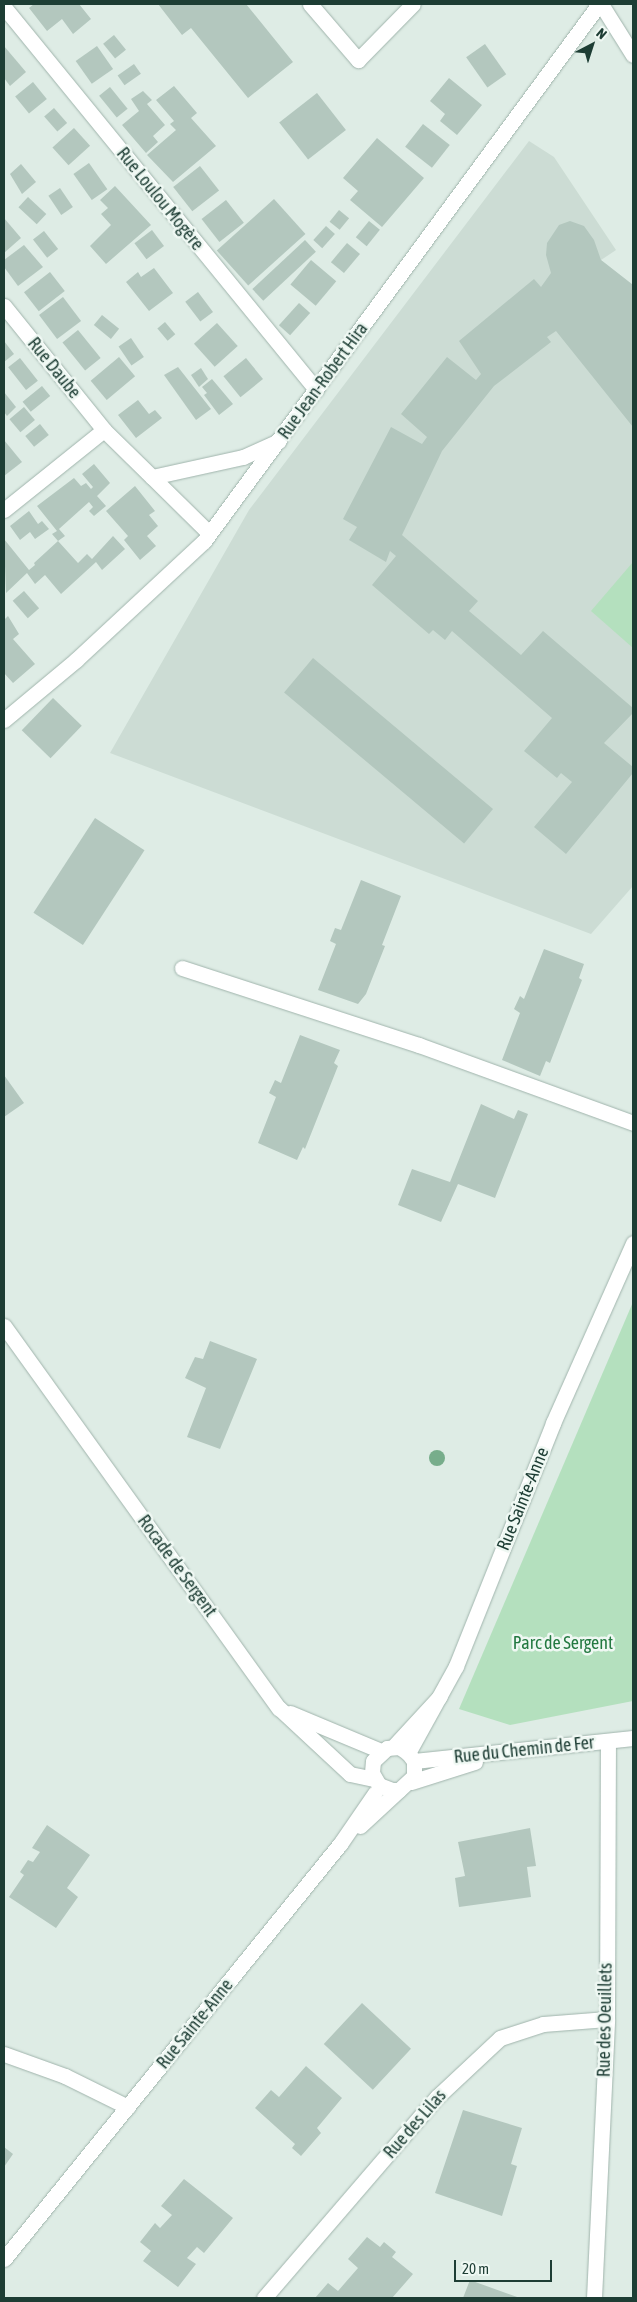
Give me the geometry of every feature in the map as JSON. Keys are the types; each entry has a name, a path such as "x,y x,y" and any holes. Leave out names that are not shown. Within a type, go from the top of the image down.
{"street":[{"path":"310,4 358,60 413,4"},
{"path":"600,4 633,55"},
{"name":"Rue Jean-Robert Hira","path":"4,720 76,660 209,533 279,441 600,4"},
{"name":"Rue Loulou Mogère","path":"4,7 316,390"},
{"name":"Rue Daube","path":"4,306 104,430 209,533"},
{"path":"4,510 104,430"},
{"path":"152,477 243,457 279,441"},
{"path":"182,968 419,1045 633,1123"},
{"name":"Rue Sainte-Anne","path":"411,1757 456,1666 576,1370 633,1244"},
{"name":"Rocade de Sergent","path":"4,1326 279,1708 350,1774 376,1786"},
{"path":"440,1696 373,1761 376,1786 392,1790 505,1752"},
{"path":"279,1708 411,1757 405,1786 340,1844"},
{"name":"Rue du Chemin de Fer","path":"411,1757 505,1752 633,1738"},
{"name":"Rue des Oeuillets","path":"594,2298 607,2019 608,1742"},
{"name":"Rue Sainte-Anne","path":"4,2259 340,1844 376,1786"},
{"name":"Rue des Lilas","path":"264,2298 437,2097 500,2038 543,2024 607,2019"},
{"path":"4,2054 65,2076 128,2107"}],"shaded area":[{"path":"529,141 554,157 616,250 601,260 633,285 633,886 591,934 110,753 249,510"}],"green space":[{"path":"633,562 633,648 591,611"},
{"name":"Parc de Sergent","path":"633,1302 633,1701 510,1725 459,1709"}],"building":[{"path":"34,4 79,4 91,19 73,34 62,19 47,31 29,8"},
{"path":"158,4 246,4 293,62 248,98 191,28 182,35"},
{"path":"114,35 126,50 115,59 103,44"},
{"path":"485,44 506,74 487,88 466,57"},
{"path":"4,46 26,72 10,86 4,78"},
{"path":"97,46 113,69 92,84 76,61"},
{"path":"134,64 141,74 124,85 118,75"},
{"path":"449,78 482,105 457,135 440,121 445,114 430,101"},
{"path":"33,82 47,99 29,114 15,96"},
{"path":"174,86 197,113 191,118 216,146 173,182 147,155 176,130 170,124 174,121 156,100"},
{"path":"110,87 128,109 117,118 99,96"},
{"path":"143,91 152,100 147,104 165,125 153,136 158,142 146,153 122,125 139,111 131,99"},
{"path":"317,93 346,130 308,160 279,123"},
{"path":"54,108 67,123 57,132 44,117"},
{"path":"423,124 450,145 432,168 405,147"},
{"path":"74,128 90,146 69,165 52,147"},
{"path":"377,138 424,178 382,227 350,200 358,191 343,178"},
{"path":"89,163 107,189 92,200 73,174"},
{"path":"21,164 36,182 22,194 10,174"},
{"path":"200,166 219,190 192,211 173,187"},
{"path":"115,186 151,225 106,264 90,246 111,225 101,214 108,208 100,200"},
{"path":"60,188 73,207 61,215 48,196"},
{"path":"28,197 46,214 37,224 18,207"},
{"path":"274,199 305,234 248,285 217,251"},
{"path":"226,200 244,223 219,242 202,219"},
{"path":"339,210 349,218 340,230 330,222"},
{"path":"4,218 21,238 4,253"},
{"path":"369,221 380,230 367,246 356,237"},
{"path":"570,221 584,226 594,240 601,260 633,285 633,427 556,331 547,337 551,342 494,386 442,451 402,535 478,601 469,611 521,655 543,631 633,708 633,713 604,743 633,767 633,773 566,854 534,827 572,782 561,773 557,778 524,751 552,718 452,631 445,640 433,630 429,634 372,585 396,556 390,551 386,562 349,540 357,527 343,519 391,427 422,444 427,437 401,414 447,357 476,380 481,374 459,341 534,279 541,287 551,273 546,255 547,243 559,225"},
{"path":"326,226 335,234 322,248 313,240"},
{"path":"152,230 164,246 146,259 134,243"},
{"path":"44,231 58,249 47,258 33,240"},
{"path":"305,240 316,252 263,301 252,289"},
{"path":"347,243 360,254 344,273 331,262"},
{"path":"24,245 43,267 18,286 4,267 4,260"},
{"path":"311,260 336,281 316,306 290,285"},
{"path":"154,268 173,293 149,311 126,282 138,272 141,277"},
{"path":"50,272 65,291 39,311 24,292"},
{"path":"198,292 213,312 200,322 185,302"},
{"path":"63,297 81,321 57,339 39,315"},
{"path":"299,303 310,313 290,335 279,325"},
{"path":"102,315 119,329 111,339 94,325"},
{"path":"165,322 175,334 168,341 157,328"},
{"path":"217,323 238,346 215,367 194,344"},
{"path":"78,330 101,358 85,371 62,343"},
{"path":"131,338 144,357 131,365 119,346"},
{"path":"4,341 14,354 4,362"},
{"path":"119,357 135,376 107,400 91,381"},
{"path":"20,358 38,381 26,390 8,367"},
{"path":"246,358 263,379 240,397 223,376"},
{"path":"178,367 211,409 196,420 164,375"},
{"path":"201,368 208,379 199,387 191,375"},
{"path":"212,379 233,404 219,415 204,395 207,393 202,387"},
{"path":"42,386 50,396 31,412 23,402"},
{"path":"4,392 16,407 7,416 4,412"},
{"path":"138,400 149,414 155,410 162,418 136,438 118,415"},
{"path":"24,407 35,420 20,432 9,419"},
{"path":"40,424 49,435 34,447 25,436"},
{"path":"4,440 22,462 4,476"},
{"path":"94,464 110,483 97,496 106,506 94,516 89,511 93,507 89,502 59,529 65,536 58,541 52,534 57,531 37,506 74,478 81,486 86,483 91,489 93,487 82,474"},
{"path":"135,486 155,511 149,515 158,526 147,536 156,546 140,560 124,540 128,536 106,511"},
{"path":"29,511 38,524 42,521 49,529 35,539 30,532 20,540 10,526"},
{"path":"113,536 125,549 102,570 96,562 61,594 45,575 35,584 27,573 6,593 4,539 29,570 58,541 78,563 87,554 92,559"},
{"path":"24,591 39,608 28,618 13,601"},
{"path":"8,616 19,634 13,639 35,664 13,683 4,673 4,620"},
{"path":"313,658 493,809 464,844 284,692"},
{"path":"53,698 82,726 51,758 22,730"},
{"path":"95,818 144,850 83,945 33,913"},
{"path":"361,880 401,896 382,945 385,946 366,994 358,1004 318,990 336,944 330,941 335,928 341,930"},
{"path":"544,949 584,964 579,978 582,980 550,1063 546,1061 540,1076 502,1060 520,1013 514,1009 520,996 524,999"},
{"path":"300,1035 340,1050 334,1063 338,1066 305,1149 303,1147 297,1160 258,1143 276,1097 269,1093 275,1080 281,1083"},
{"path":"4,1075 24,1103 4,1117"},
{"path":"481,1104 514,1119 518,1110 528,1114 495,1198 458,1184 441,1222 398,1205 412,1169 450,1182"},
{"path":"210,1341 257,1359 220,1449 187,1437 206,1388 185,1378 195,1357 203,1359"},
{"path":"47,1825 90,1855 67,1888 78,1897 56,1928 9,1897 24,1875 20,1872 28,1860 33,1862 40,1852 32,1848"},
{"path":"530,1828 536,1866 527,1867 531,1897 459,1907 455,1878 465,1876 458,1842"},
{"path":"362,2003 411,2049 373,2090 324,2044"},
{"path":"306,2066 342,2098 317,2128 321,2133 301,2156 292,2148 295,2144 255,2108 271,2090 279,2097"},
{"path":"463,2110 522,2128 511,2164 517,2166 502,2216 435,2193"},
{"path":"4,2147 13,2154 4,2167"},
{"path":"184,2179 233,2218 204,2253 197,2247 187,2258 196,2264 178,2287 143,2261 151,2251 140,2242 155,2223 160,2228 172,2215 161,2206"},
{"path":"367,2237 380,2247 384,2242 396,2252 392,2257 413,2274 392,2298 315,2298 328,2283 338,2291 358,2268 348,2259"},
{"path":"470,2280 478,2283 520,2298 463,2298"}]}
